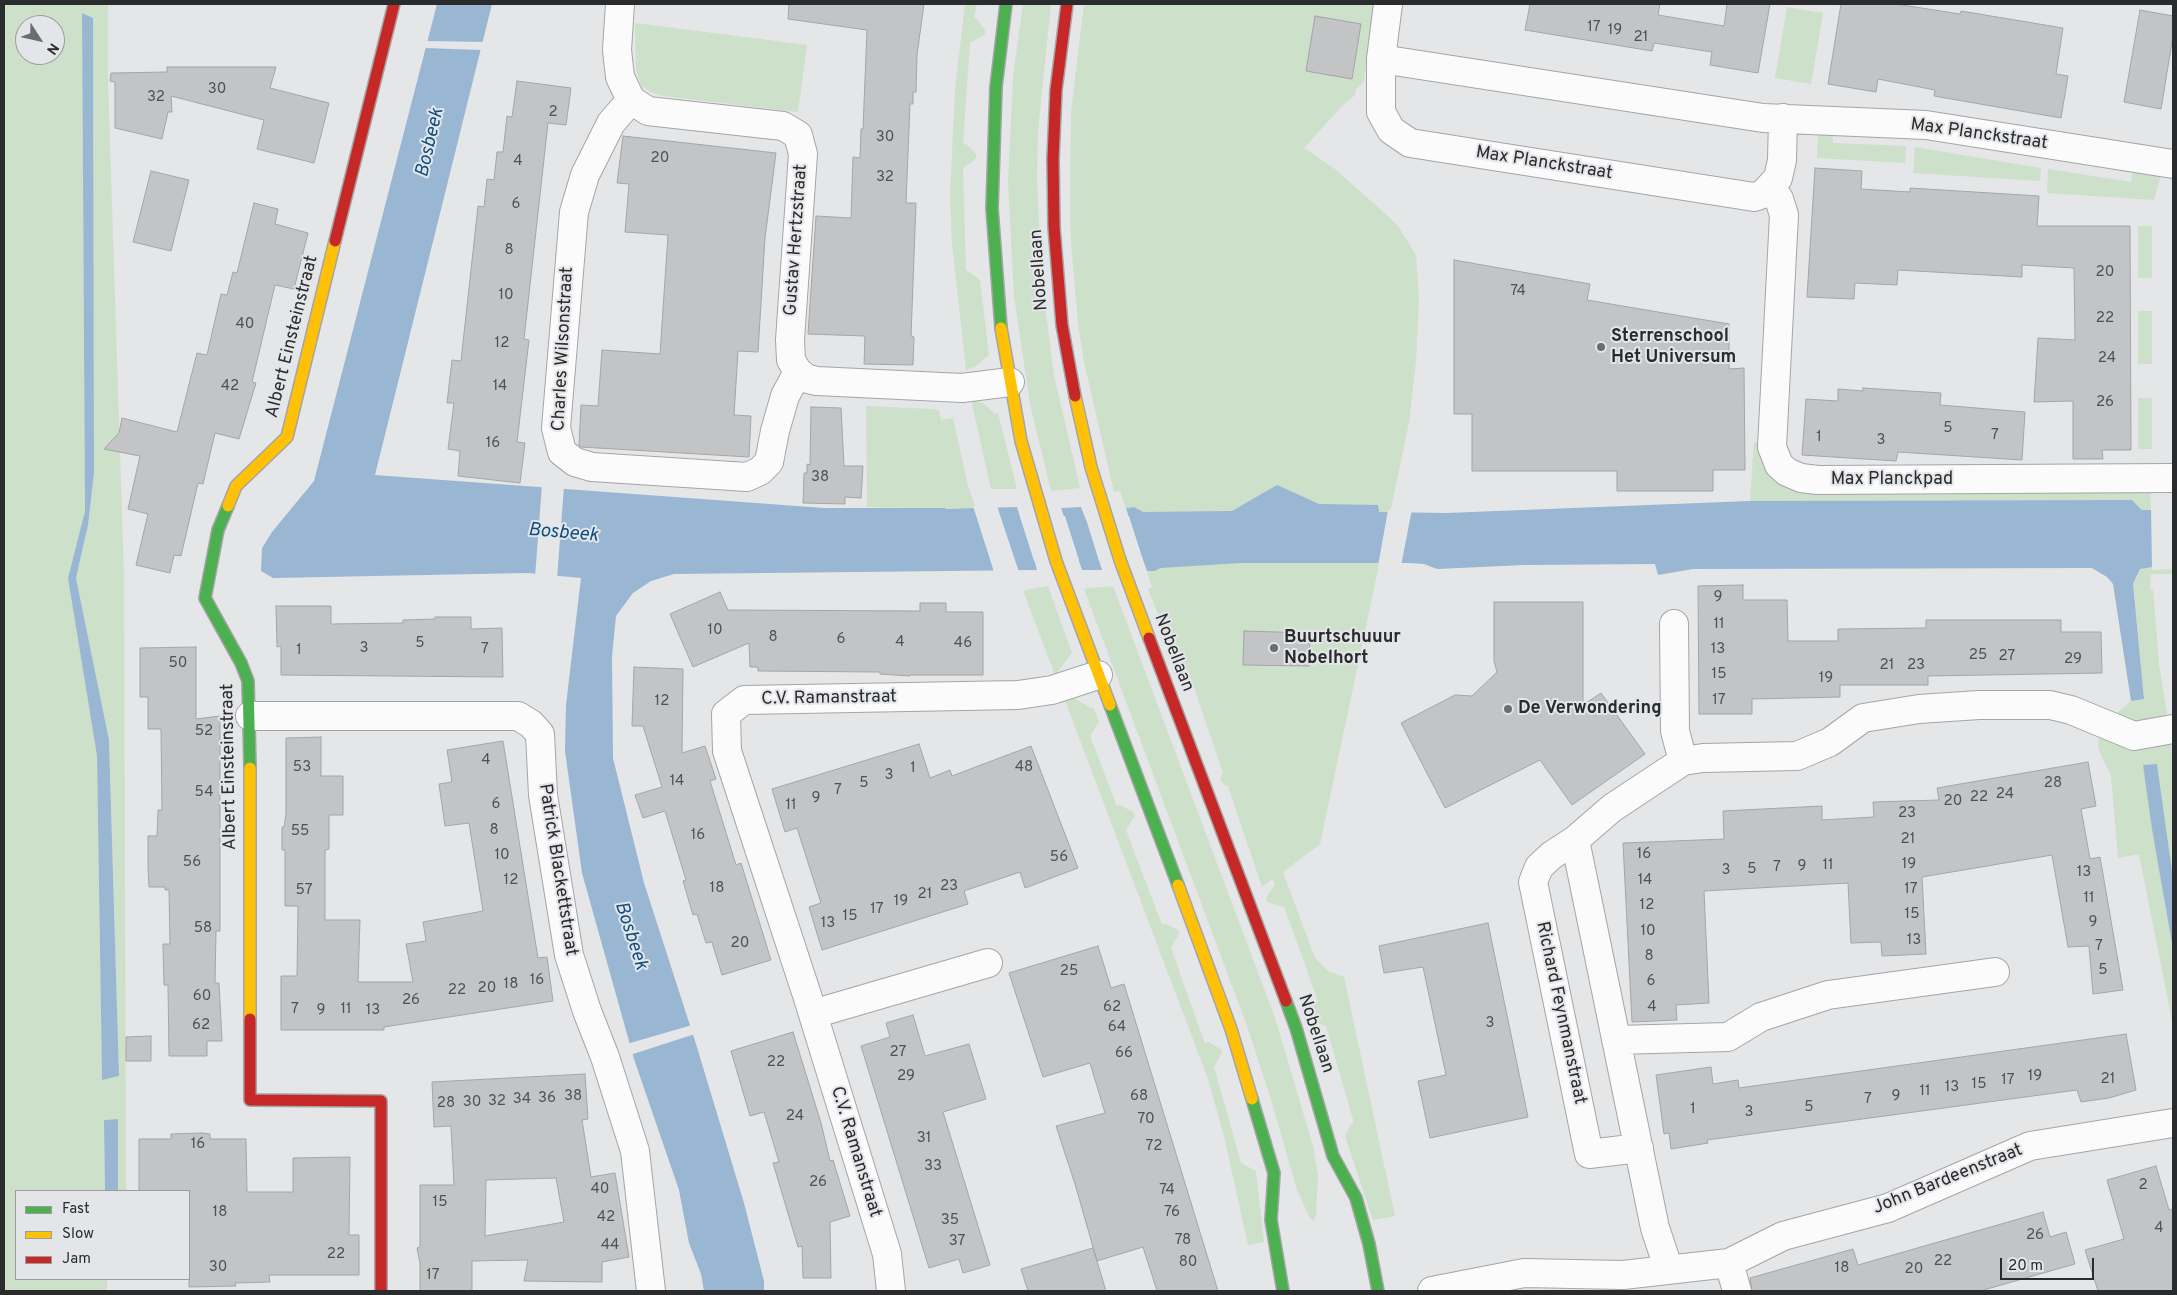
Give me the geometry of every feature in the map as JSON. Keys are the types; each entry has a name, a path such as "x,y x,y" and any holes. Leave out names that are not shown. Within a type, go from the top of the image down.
{"street":[{"name":"Albert Einsteinstraat","path":"381,1291 380,1101 250,1100 250,716 248,681 241,663 206,598 218,530 236,486 286,437 394,4"},
{"path":"620,4 617,50 620,78 631,100"},
{"path":"1006,4 996,87 992,208 999,312 1022,442 1056,561 1225,1011 1262,1131 1274,1173 1271,1220 1283,1291"},
{"name":"Nobellaan","path":"1067,4 1056,90 1053,158 1054,227 1058,288 1072,384 1091,467 1120,560 1296,1028 1333,1156 1356,1198 1369,1244 1378,1291"},
{"name":"Max Planckstraat","path":"1388,4 1381,59 1381,112 1391,130 1410,143 1754,197 1763,194 1771,187"},
{"name":"Max Planckstraat","path":"1381,59 1763,118 1926,125 2173,164"},
{"name":"Gustav Hertzstraat","path":"631,100 648,111 783,126 798,135 804,154 790,340 791,360 798,372"},
{"name":"Charles Wilsonstraat","path":"631,100 612,123 585,175 574,212 556,428 562,452 575,462 592,467 747,477 760,471 769,462 785,396 798,372"},
{"path":"1771,187 1778,178 1782,164 1783,118"},
{"name":"Max Planckpad","path":"1771,187 1784,216 1772,447 1780,465 1787,472 1801,478 1818,480 2168,478"},
{"path":"798,372 808,378 827,382 962,388 1010,382"},
{"path":"1674,624 1674,731 1683,761"},
{"name":"C.V. Ramanstraat","path":"890,1291 887,1254 813,1014 728,751 726,714 744,700 1018,695 1052,690 1098,674"},
{"name":"Richard Feynmanstraat","path":"1639,1148 1589,1154 1533,882 1539,867 1552,855 1575,840 1612,808 1683,761 1703,758 1797,756 1830,742 1863,718 1919,709 1979,705 2050,705 2071,710 2134,736 2173,729"},
{"name":"Patrick Blackettstraat","path":"250,716 518,716 531,724 540,734 542,795 569,955 587,1011 605,1057 635,1151 651,1291"},
{"path":"1575,840 1655,1228 1669,1270"},
{"path":"813,1014 988,963"},
{"path":"1616,1040 1728,1037 1761,1017 1828,995 1995,972"},
{"name":"John Bardeenstraat","path":"1432,1291 1524,1273 1622,1275 1729,1263 1783,1236 1888,1208 2030,1146 2173,1123"},
{"path":"1729,1263 1737,1291"}],"green space":[{"path":"4,4 108,4 108,81 124,576 126,1190 118,1190 118,1119 104,1120 105,1190 15,1190 15,1280 107,1280 107,1291 4,1291","holes":["82,13 93,18 94,473 88,525 76,578 109,740 119,1076 102,1080 97,756 68,578 85,511"]},
{"path":"965,4 977,4 974,18 977,19 985,30 985,34 970,43 963,143 976,154 976,159 963,168 966,270 980,280 989,355 976,366 966,370 952,244 950,195 955,90"},
{"path":"1023,4 1051,4 1038,131 1037,176 1041,275 1054,375 1080,488 1051,491 1030,404 1014,296 1008,182 1013,77"},
{"path":"1084,4 1373,4 1364,81 1356,90 1355,95 1341,107 1304,148 1335,169 1398,226 1416,255 1419,298 1416,361 1409,423 1320,844 1283,872 1315,958 1328,971 1344,977 1395,1216 1373,1220 1345,1136 1351,1124 1354,1123 1326,1026 1311,1021 1309,1017 1315,1003 1318,1002 1301,953 1284,907 1267,902 1266,898 1275,884 1272,879 1262,887 1228,786 1223,784 1220,779 1223,773 1188,670 1178,665 1148,589 1152,587 1147,571 1154,571 1134,507 1126,508 1120,491 1114,492 1084,362 1078,323 1071,243 1071,112"},
{"path":"1787,7 1823,13 1811,84 1775,78"},
{"path":"635,23 807,45 798,112 664,96 650,92 641,85 636,70"},
{"path":"1832,130 1833,143 1906,146 1905,163 1817,158 1818,131"},
{"path":"1915,147 2041,168 2040,181 1913,173"},
{"path":"2048,169 2131,182 2133,170 2161,175 2154,200 2047,193"},
{"path":"2138,226 2152,226 2152,278 2138,278"},
{"path":"2138,311 2152,311 2152,364 2138,364"},
{"path":"2138,398 2152,398 2152,449 2138,449"},
{"path":"971,399 983,403 995,414 998,413 1017,489 991,489"},
{"path":"866,406 932,409 939,410 941,420 953,418 968,486 976,509 867,507"},
{"path":"1754,442 1760,443 1761,456 1771,477 1779,485 1799,492 2150,488 2151,510 2142,510 2132,500 1750,501"},
{"path":"2173,567 2173,574 2151,574 2150,589 2153,590 2159,664 2168,721 2136,726 2111,718 2131,701 2144,699 2133,584 2140,569"},
{"path":"1048,586 1072,653 1055,675 1024,593 1025,590"},
{"path":"1113,586 1275,1018 1313,1146 1318,1175 1316,1216 1313,1221 1297,1190 1270,1096 1247,1026 1084,589"},
{"path":"1064,698 1076,699 1091,708 1093,707 1099,722 1090,736 1117,806 1120,805 1133,812 1135,816 1126,830 1162,925 1165,924 1178,930 1179,934 1171,948 1205,1044 1208,1042 1221,1049 1222,1053 1214,1067 1241,1163 1256,1171 1264,1242 1248,1245 1224,1136 1208,1079"},
{"path":"2099,734 2165,739 2171,744 2173,760 2173,878 2157,765 2143,765 2173,949 2173,1026 2139,854 2118,858 2111,776 2098,748"}],"water":[{"name":"Bosbeek","path":"437,4 492,4 375,475 824,508 946,509 1017,507 1021,520 1065,519 1061,508 1081,507 1086,520 1129,518 1126,508 1134,507 1143,512 1232,511 1277,485 1319,504 1378,505 1379,512 1447,513 1750,501 2132,500 2142,510 2173,510 2153,567 2140,569 2133,584 2144,699 2131,701 2113,584 2107,577 2092,568 1693,569 1658,575 1655,564 1524,565 1437,569 1424,564 1410,563 1241,563 1160,568 1155,571 1147,571 1142,557 1098,557 1102,570 1082,570 1078,558 1034,559 1037,570 674,574 651,581 633,593 616,616 612,656 613,758 644,883 696,1044 744,1203 764,1281 764,1291 704,1291 701,1274 689,1243 679,1190 634,1059 582,873 565,751 566,705 581,578 528,573 273,578 261,571 262,548 272,532 314,481"},
{"path":"82,13 93,18 94,473 88,525 76,578 109,740 119,1076 102,1080 97,756 68,578 85,511"},
{"path":"2157,764 2173,878 2173,949 2143,765"},
{"path":"118,1119 118,1190 105,1190 104,1120"}],"pier":[{"path":"425,41 485,42 483,50 424,48"},
{"path":"542,485 564,486 557,579 535,577"},
{"path":"973,506 997,506 1019,572 994,572"},
{"path":"2151,508 2173,508 2173,569 2152,570"},
{"path":"1412,509 1401,566 1378,566 1388,510"},
{"path":"1065,516 1079,560 1034,561 1020,517"},
{"path":"1085,516 1129,516 1143,560 1099,561"},
{"path":"692,1025 695,1034 630,1055 627,1044"}],"building":[{"path":"789,4 924,4 917,55 916,92 913,92 913,104 910,104 906,203 916,203 911,336 914,337 913,365 864,364 865,336 808,334 816,216 851,218 853,157 860,158 861,129 863,129 867,30 788,19"},
{"path":"1530,4 1660,4 1658,15 1724,26 1727,4 1770,4 1758,73 1710,65 1712,52 1654,43 1652,51 1525,30"},
{"path":"1841,4 1896,4 1960,14 1961,11 2063,28 2056,74 2068,76 2061,118 1934,96 1935,90 1878,79 1876,92 1828,84"},
{"path":"2140,10 2173,16 2173,36 2161,109 2124,102"},
{"path":"1315,16 1361,24 1352,79 1306,71"},
{"path":"167,67 276,67 270,88 329,103 314,163 257,149 264,120 171,96 172,112 168,112 162,139 115,128 115,82 110,81 111,73 167,72"},
{"path":"517,81 571,88 566,125 548,123 524,339 529,340 517,442 525,443 520,483 458,476 460,451 448,449 454,403 447,403 452,360 461,361 478,206 484,207 487,179 494,180 497,152 503,152 507,116 512,117"},
{"path":"623,136 776,153 765,238 758,352 738,351 734,415 751,416 749,457 581,447 579,445 581,405 598,406 602,350 660,354 668,235 625,232 629,184 617,183"},
{"path":"1815,168 1862,171 1861,189 1910,192 1910,188 2039,196 2037,226 2130,226 2131,450 2102,450 2103,459 2073,459 2073,401 2034,402 2038,338 2075,340 2074,268 2022,265 2022,277 1898,270 1897,285 1855,283 1854,299 1807,297"},
{"path":"151,171 189,180 171,251 133,242"},
{"path":"254,203 278,209 275,224 308,233 294,289 275,285 252,382 256,383 239,439 215,433 203,484 198,483 181,556 174,555 170,573 136,565 148,514 128,509 140,456 104,449 119,433 122,418 177,432 197,353 207,355 221,294 227,295 233,272 237,273"},
{"path":"1454,260 1590,284 1587,300 1729,324 1729,369 1744,368 1745,470 1713,470 1713,491 1617,491 1617,471 1472,471 1472,414 1454,414"},
{"path":"1863,388 1941,393 1940,405 2025,412 2022,460 1898,452 1896,461 1802,455 1806,399 1838,401 1838,389 1863,391"},
{"path":"811,407 841,408 844,466 863,466 861,498 845,497 845,504 803,503 804,473 807,473 807,464 810,465"},
{"path":"1743,585 1743,600 1787,600 1788,641 1838,641 1838,629 1926,628 1926,620 2061,620 2061,632 2101,632 2102,673 1928,676 1928,685 1840,685 1840,697 1752,699 1752,714 1699,714 1698,586"},
{"path":"720,592 728,610 920,611 920,603 946,603 946,612 983,612 983,675 910,676 880,674 880,672 758,671 758,667 750,667 749,643 693,667 670,614"},
{"path":"1494,602 1583,602 1583,705 1601,693 1645,754 1572,805 1540,760 1445,808 1401,723 1455,695 1472,696 1497,672 1494,661"},
{"path":"276,606 331,606 331,624 403,623 403,620 435,619 435,617 471,617 471,629 502,628 503,677 281,675 281,646 277,647"},
{"path":"1244,631 1310,633 1309,666 1243,665"},
{"path":"196,647 196,719 220,716 220,931 216,931 215,983 219,983 222,1041 207,1041 207,1056 169,1056 168,985 164,985 163,944 170,944 169,890 165,890 165,887 149,887 148,867 148,836 157,836 158,810 162,810 161,729 148,729 148,697 140,697 140,648"},
{"path":"634,667 683,669 682,753 705,746 716,779 710,781 736,865 741,863 771,960 722,975 712,942 706,943 697,914 693,915 683,881 686,880 665,811 643,818 635,795 662,787 643,726 632,726"},
{"path":"321,737 321,776 343,776 343,815 329,815 329,849 325,850 325,920 360,920 358,982 413,982 406,944 426,941 423,922 483,911 469,823 445,826 439,784 452,782 447,750 503,741 538,958 547,957 553,1001 384,1027 384,1030 281,1030 281,976 297,976 298,906 285,906 285,850 282,850 282,827 284,827 286,814 286,738"},
{"path":"919,744 930,778 950,770 952,776 1031,746 1078,868 1025,888 1020,872 964,891 968,904 822,950 809,907 821,903 797,828 785,832 772,789"},
{"path":"2088,762 2096,806 2081,809 2090,859 2100,857 2123,990 2093,994 2089,946 2068,947 2052,855 1922,877 1926,954 1882,956 1881,942 1851,943 1848,883 1704,891 1709,1003 1676,1005 1677,1020 1632,1022 1623,843 1724,839 1723,811 1822,806 1822,820 1874,817 1873,802 1939,800 1937,788"},
{"path":"1488,923 1528,1117 1430,1138 1418,1081 1446,1075 1423,967 1384,973 1379,946"},
{"path":"1098,946 1111,988 1124,984 1218,1291 1157,1291 1143,1247 1097,1261 1056,1126 1105,1113 1090,1063 1043,1077 1009,973"},
{"path":"913,1015 925,1056 969,1044 986,1099 943,1112 990,1265 963,1273 959,1259 929,1268 861,1046 890,1037 886,1023"},
{"path":"793,1032 821,1123 830,1161 833,1160 850,1216 830,1222 831,1278 803,1278 802,1246 798,1247 773,1163 779,1162 764,1112 750,1116 731,1051"},
{"path":"2126,1034 2136,1090 2109,1098 2081,1102 2077,1090 1707,1140 1708,1143 1671,1149 1669,1133 1664,1134 1656,1075 1711,1067 1713,1084 1738,1080 1739,1088"},
{"path":"151,1036 151,1061 126,1061 126,1037"},
{"path":"585,1074 588,1119 582,1120 591,1177 615,1173 629,1257 602,1262 602,1282 524,1281 528,1260 472,1261 472,1291 420,1291 420,1263 417,1248 420,1247 420,1185 454,1185 451,1126 434,1127 432,1082","holes":["556,1178 564,1222 485,1236 486,1180"]},
{"path":"202,1133 210,1134 210,1139 246,1139 247,1192 293,1192 293,1158 350,1157 349,1235 359,1235 359,1275 269,1275 270,1282 235,1283 236,1286 189,1287 190,1190 139,1190 139,1139 171,1139 171,1134"},
{"path":"2156,1166 2169,1210 2173,1209 2173,1291 2098,1291 2085,1250 2124,1239 2107,1180"},
{"path":"2043,1212 2050,1237 2066,1232 2075,1264 1980,1291 1752,1291 1750,1278 1853,1249 1858,1265"},
{"path":"1093,1248 1106,1291 1028,1291 1021,1269"}],"traffic: fast":[{"path":"1001,328 992,208 996,87 1006,4"},
{"path":"228,506 218,530 205,598 241,663 248,681 250,768"},
{"path":"1110,705 1178,885"},
{"path":"1286,1001 1296,1028 1333,1156 1356,1198 1369,1244 1378,1291"},
{"path":"1252,1099 1274,1173 1271,1220 1283,1291"}],"traffic: slow":[{"path":"228,506 236,486 287,437 335,241"},
{"path":"1001,328 1021,441 1056,561 1110,705"},
{"path":"1075,396 1091,467 1120,560 1149,638"},
{"path":"250,768 250,1019"},
{"path":"1178,885 1231,1029 1252,1099"}],"traffic: jam":[{"path":"335,241 394,4"},
{"path":"1067,4 1056,90 1053,159 1054,227 1062,325 1075,396"},
{"path":"1149,638 1286,1001"},
{"path":"250,1019 250,1100 381,1101 381,1291"}],"place":[{"name":"Sterrenschool Het Universum","path":"1601,347"},
{"name":"Buurtschuuur Nobelhort","path":"1274,648"},
{"name":"De Verwondering","path":"1508,709"}]}
